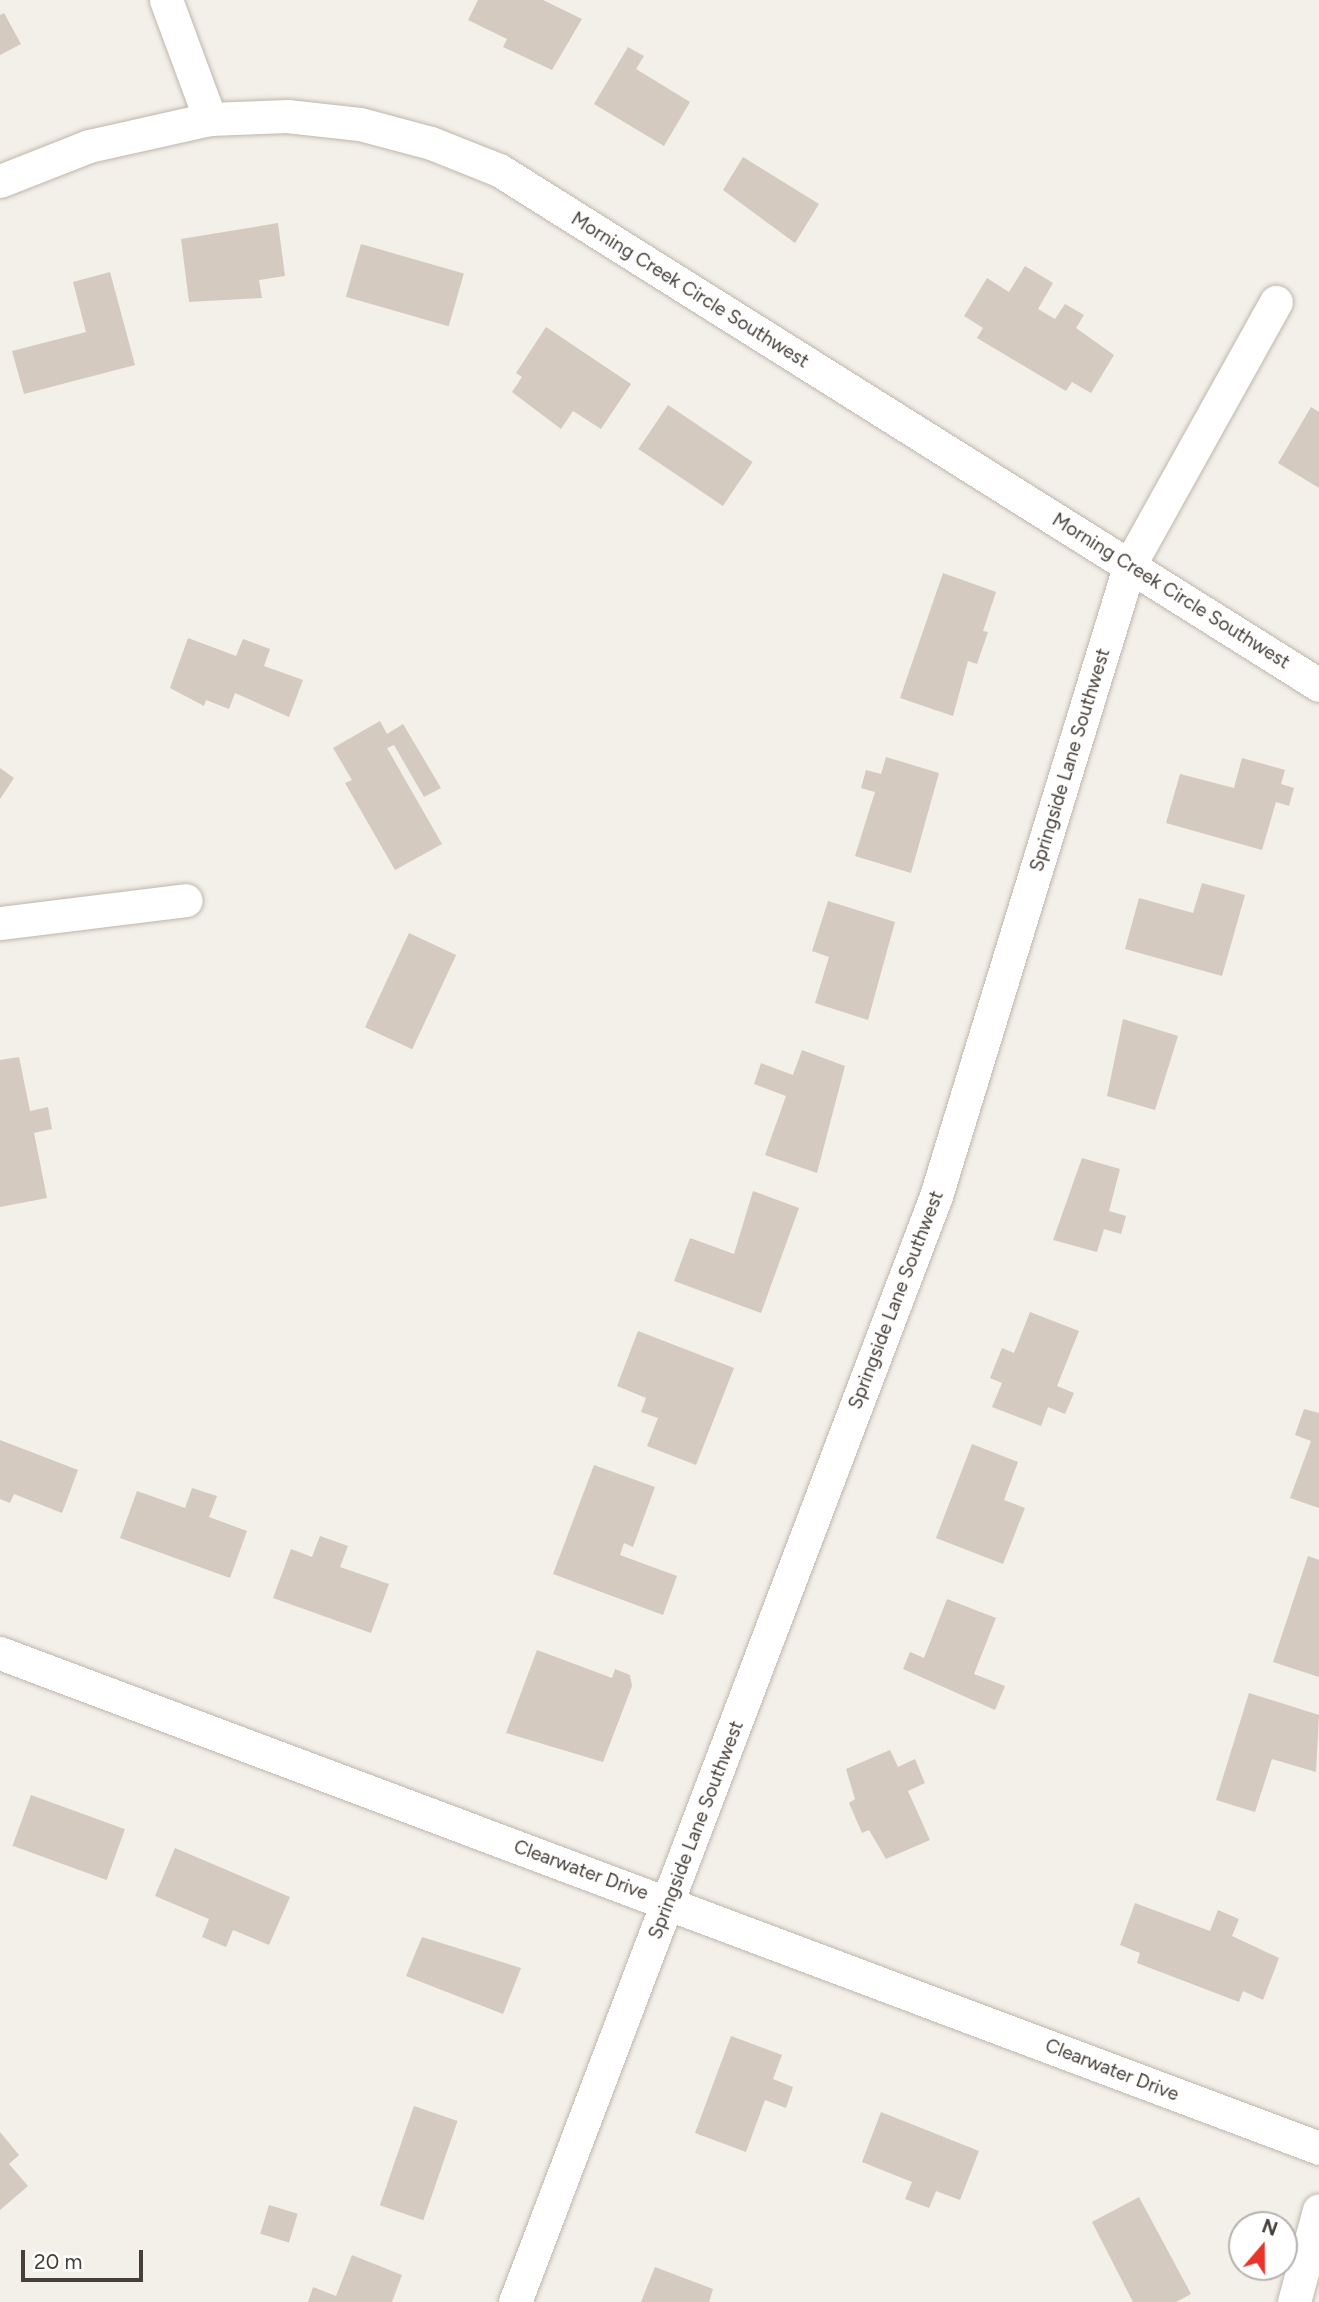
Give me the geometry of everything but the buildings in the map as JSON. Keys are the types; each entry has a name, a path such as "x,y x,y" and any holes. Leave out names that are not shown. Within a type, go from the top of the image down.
{"street":[{"path":"166,0 211,119"},
{"name":"Morning Creek Circle Southwest","path":"0,181 89,146 211,119 287,116 360,124 499,170 1319,685"},
{"name":"Springside Lane Southwest","path":"516,2302 936,1196 1130,564 1276,302"},
{"path":"0,923 186,900"},
{"name":"Clearwater Drive","path":"0,1653 1319,2148"},
{"path":"1294,2302 1319,2210"}]}
